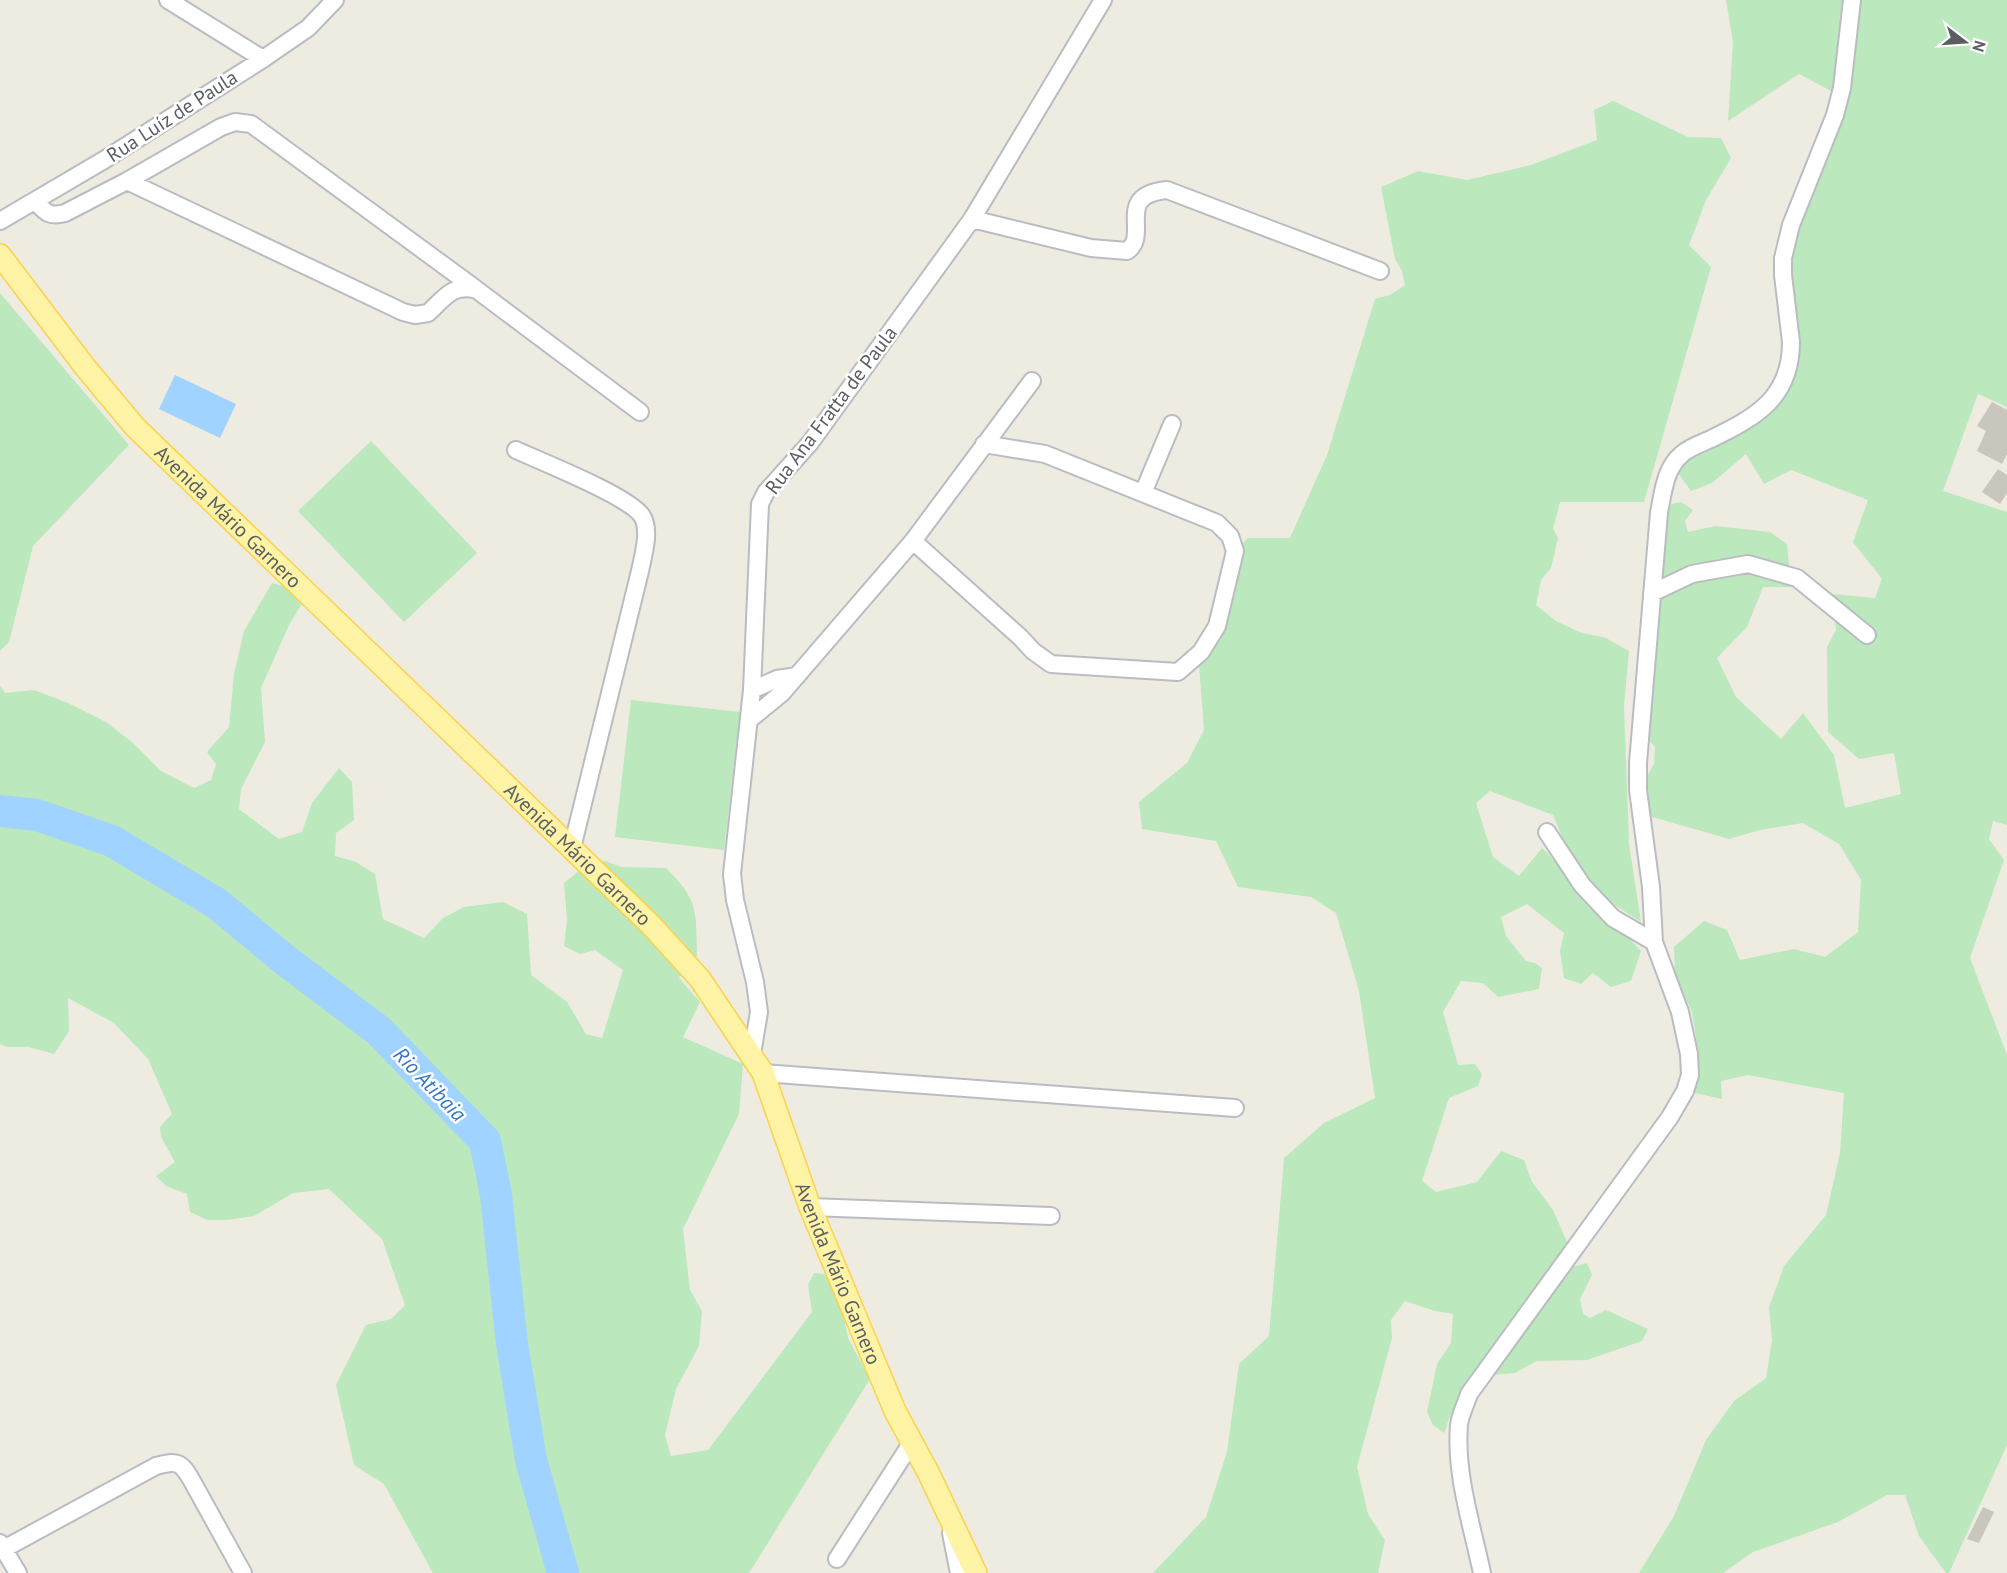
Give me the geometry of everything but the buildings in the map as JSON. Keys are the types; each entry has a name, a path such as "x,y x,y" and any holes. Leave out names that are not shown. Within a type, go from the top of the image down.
{"main road":[{"name":"Avenida Mário Garnero","path":"0,255 85,367 135,428 651,925 700,979 763,1073 810,1207 895,1411 976,1573"}],"street":[{"path":"168,0 262,59"},
{"name":"Rua Luíz de Paula","path":"0,221 104,160 262,59 308,28 335,0"},
{"name":"Rua Ana Fratta de Paula","path":"752,1054 759,1012 735,900 732,874 752,690 760,504 766,492 810,443 972,219 1103,0"},
{"path":"1482,1573 1464,1491 1460,1456 1459,1423 1469,1394 1670,1117 1685,1091 1690,1075 1689,1054 1680,1012 1654,942 1651,887 1638,790 1638,763 1659,513 1665,484 1672,466 1683,453 1744,423 1779,392 1785,378 1791,353 1791,342 1783,258 1791,225 1835,115 1842,88 1852,0"},
{"path":"35,201 45,212 55,215 65,213 127,181 221,127 235,122 251,124 640,412"},
{"path":"127,181 403,312 423,315 456,288 466,287 477,290"},
{"path":"972,219 1091,248 1127,251 1134,242 1137,206 1143,196 1151,192 1167,190 1380,271"},
{"path":"749,720 770,704 797,676 913,541 1032,381"},
{"path":"1143,493 1172,424"},
{"path":"913,541 1033,651 1051,664 1178,672 1201,652 1217,626 1235,551 1230,536 1217,522 1045,454 984,444"},
{"path":"516,450 627,501 643,517 646,535 640,571 572,848"},
{"path":"1652,593 1692,574 1748,564 1797,578 1867,634"},
{"path":"752,690 777,679 797,676"},
{"path":"1547,832 1582,885 1613,918 1654,942"},
{"path":"763,1073 1235,1108"},
{"path":"810,1207 1051,1216"},
{"path":"837,1559 912,1442"},
{"path":"18,1573 1,1548 156,1466 169,1462 183,1466 243,1573"},
{"path":"947,1512 959,1573"}],"green space":[{"path":"1726,0 2007,0 2007,407 1978,394 1943,491 2007,512 2007,825 1993,821 1989,839 2004,860 1970,958 2007,1055 2007,1445 1949,1573 1946,1573 1919,1536 1905,1495 1887,1495 1838,1522 1753,1552 1723,1573 1639,1573 1674,1516 1706,1440 1734,1401 1766,1378 1772,1340 1769,1307 1784,1266 1826,1215 1840,1153 1844,1093 1748,1075 1721,1081 1722,1099 1695,1093 1698,1050 1692,1012 1675,976 1674,947 1704,921 1727,930 1740,960 1794,949 1825,957 1858,932 1861,880 1839,844 1803,823 1760,830 1729,839 1649,816 1647,776 1654,764 1655,747 1646,737 1662,534 1671,504 1681,502 1693,510 1685,521 1688,532 1715,526 1770,532 1787,544 1791,587 1763,587 1747,627 1717,658 1736,697 1781,739 1803,713 1834,755 1845,808 1901,794 1894,753 1859,759 1828,732 1827,647 1836,630 1833,594 1875,598 1882,579 1853,542 1868,500 1791,470 1764,484 1746,454 1712,483 1691,491 1678,473 1687,458 1744,430 1776,408 1796,360 1789,253 1835,93 1799,74 1728,121 1733,42"},
{"path":"1613,101 1688,137 1721,138 1731,158 1706,200 1689,245 1711,267 1644,502 1560,502 1553,529 1558,538 1551,568 1541,580 1536,605 1556,621 1579,632 1606,638 1629,651 1624,706 1629,844 1641,922 1593,891 1568,851 1553,815 1490,791 1476,803 1493,857 1519,876 1542,848 1568,874 1592,909 1629,938 1641,951 1631,981 1611,987 1593,973 1581,984 1564,978 1560,951 1564,933 1527,904 1501,917 1506,936 1526,961 1542,968 1539,989 1498,997 1483,983 1461,981 1443,1012 1458,1065 1475,1064 1482,1074 1478,1086 1449,1098 1422,1181 1436,1192 1477,1182 1501,1151 1524,1160 1532,1182 1553,1210 1568,1244 1569,1268 1587,1263 1592,1275 1580,1299 1583,1314 1590,1318 1606,1310 1648,1329 1642,1341 1587,1360 1537,1361 1515,1373 1470,1377 1444,1433 1433,1425 1427,1412 1437,1364 1451,1343 1453,1314 1435,1311 1405,1301 1391,1320 1392,1338 1357,1467 1368,1514 1385,1540 1378,1573 1153,1573 1206,1517 1227,1452 1239,1364 1269,1336 1284,1158 1324,1123 1375,1098 1359,991 1336,913 1311,897 1238,887 1216,841 1142,829 1139,802 1187,763 1204,730 1199,665 1228,558 1248,538 1290,538 1327,455 1375,299 1390,295 1405,285 1402,271 1395,259 1381,187 1418,171 1467,180 1531,165 1597,140 1594,110"},
{"path":"0,293 129,445 33,546 9,642 0,651"},
{"path":"371,441 477,553 404,622 298,511"},
{"path":"272,583 287,587 302,603 289,625 261,688 265,742 241,789 239,809 279,839 302,832 312,803 339,768 352,782 354,820 336,833 335,856 356,862 375,874 383,919 424,938 443,918 464,907 503,902 527,914 531,975 567,1002 586,1034 602,1038 623,970 595,950 580,954 564,946 567,920 564,883 584,867 605,861 622,867 666,868 690,898 694,907 697,956 679,978 700,1002 683,1037 743,1064 739,1114 683,1229 690,1290 702,1311 699,1346 676,1389 665,1435 671,1456 708,1450 812,1312 808,1285 814,1273 831,1275 842,1308 848,1338 870,1379 749,1573 433,1573 384,1484 354,1465 336,1385 366,1325 391,1319 405,1305 382,1239 329,1189 293,1193 254,1216 207,1220 190,1212 187,1194 166,1186 156,1176 175,1162 161,1137 160,1127 172,1114 148,1059 114,1023 68,998 69,1031 54,1054 29,1047 7,1047 0,1044 0,686 5,693 34,690 68,703 106,722 133,743 161,771 194,788 211,780 216,764 207,752 229,727 234,674 244,631"},
{"path":"631,700 740,712 724,850 615,837"}],"water":[{"path":"175,375 236,404 220,438 159,409"}],"waterway":[{"name":"Rio Atibaia","path":"0,811 37,815 112,841 216,903 285,960 379,1031 485,1141 496,1195 512,1344 531,1460 563,1573"}]}
